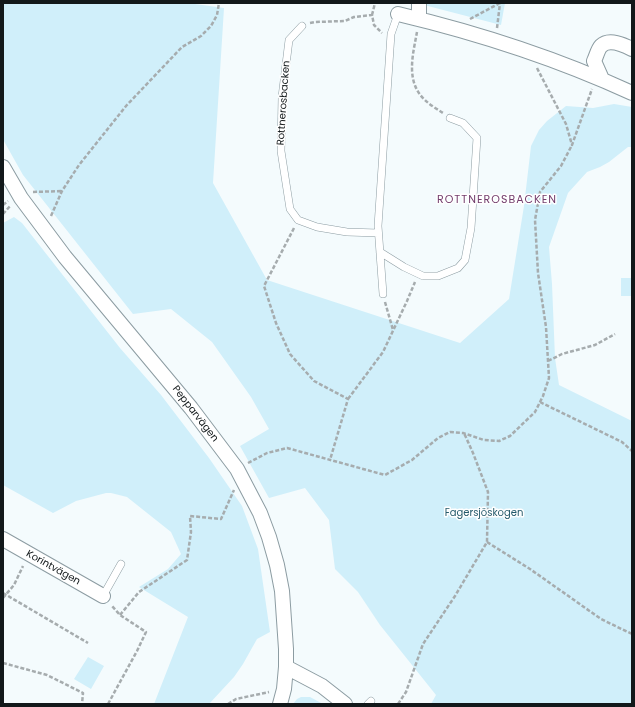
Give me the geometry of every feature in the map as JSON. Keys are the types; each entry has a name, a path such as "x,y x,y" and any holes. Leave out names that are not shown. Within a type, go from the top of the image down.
{"street":[{"path":"419,3 420,19"},
{"path":"398,14 420,19 529,53 599,78 632,93"},
{"path":"599,78 594,61 601,46 608,42 623,44 632,49"},
{"name":"Pepparvägen","path":"3,167 21,198 46,232 191,408 237,469 269,537 282,590 286,667 284,689 280,704"},
{"name":"Korintvägen","path":"3,539 103,596"},
{"path":"286,667 322,686 345,704"}],"lane":[{"path":"382,294 378,233 390,34 398,14"},
{"name":"Rottnerosbacken","path":"298,220 290,209 280,151 282,97 289,40 302,26"},
{"path":"380,252 404,267 423,276 438,276 458,268 465,260 471,228 477,138 463,123 450,118"},
{"path":"298,220 318,227 347,232 378,233"},
{"path":"103,596 121,564"}],"path":[{"path":"46,232 62,191 79,165 126,106 182,47 201,36 211,26 217,15 219,3"},
{"path":"375,3 372,15 374,25 381,33 390,34"},
{"path":"466,33 469,20 500,3"},
{"path":"496,42 500,3"},
{"path":"302,26 315,22 345,21 354,17 372,15"},
{"path":"420,19 411,66 414,82 418,93 425,101 450,118"},
{"path":"529,53 566,124 572,145"},
{"path":"237,469 267,453 288,448 386,475 412,460 438,438 450,432 463,433 484,440 499,441 510,436 535,412 549,378 546,327 538,273 535,220 540,192 561,166 572,145 599,78"},
{"path":"30,192 62,191"},
{"path":"3,214 12,204 16,208"},
{"path":"298,220 264,286 276,323 290,354 314,380 348,399"},
{"path":"330,460 348,399 383,352 408,301 418,273"},
{"path":"382,294 393,330"},
{"path":"548,361 562,354 595,345 615,334"},
{"path":"540,402 622,442 632,452"},
{"path":"398,704 406,692 423,644 455,596 487,542 488,492 473,453 463,433"},
{"path":"120,615 139,592 187,560 191,532 190,516 221,519 235,486 238,492"},
{"path":"487,542 536,573 601,619 632,634"},
{"path":"3,598 4,594 14,585 28,554"},
{"path":"4,594 88,643"},
{"path":"103,596 120,615 146,632 137,652 108,704"},
{"path":"3,663 47,675 83,693 82,704"},
{"path":"228,704 236,699 270,692 271,686"}],"green space":[{"name":"Fagersjöskogen","path":"3,3 188,3 224,8 213,183 267,280 460,343 509,299 524,206 531,146 539,130 547,121 566,106 593,108 614,104 632,107 632,147 628,147 600,167 587,172 568,193 549,247 555,358 559,385 632,421 632,704 431,704 436,695 380,625 358,592 335,569 329,520 305,488 269,498 240,446 269,429 251,397 212,342 171,309 133,314 23,175 3,139"},
{"path":"425,3 505,3 501,25 424,5"},
{"path":"14,217 22,223 120,348 161,395 209,458 242,506 258,549 270,632 257,639 234,677 209,704 154,704 188,617 139,587 168,569 181,554 171,532 127,497 106,493 76,501 53,513 3,485 3,223"},
{"path":"621,278 632,278 632,296 621,296"},
{"path":"88,657 104,666 91,689 74,679"},
{"path":"301,697 310,697 323,704 293,704"}],"district":[{"name":"ROTTNEROSBACKEN","path":"497,200"}]}
